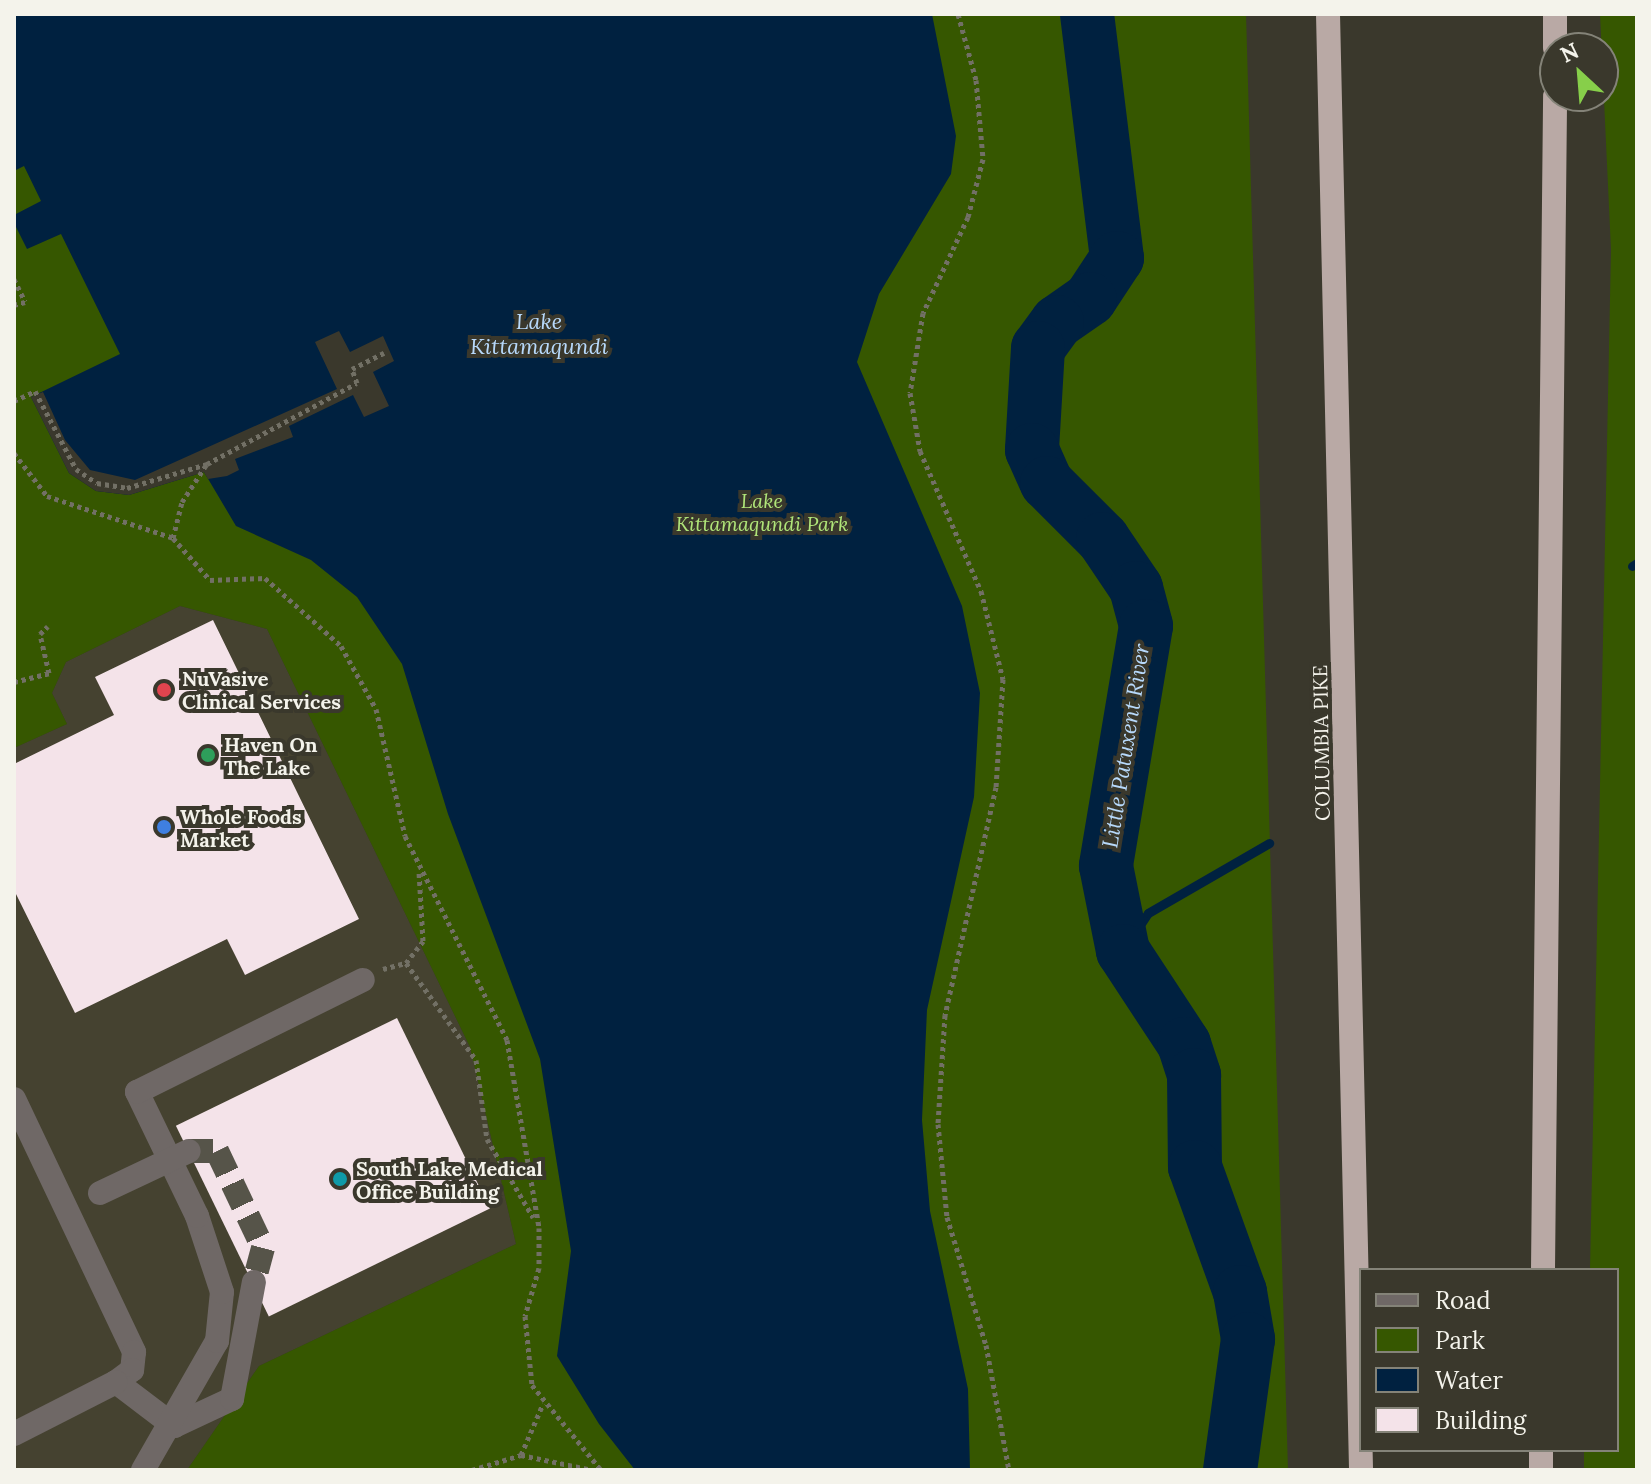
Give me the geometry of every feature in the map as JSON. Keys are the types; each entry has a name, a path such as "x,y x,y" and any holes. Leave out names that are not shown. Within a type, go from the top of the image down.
{"highway":[{"name":"COLUMBIA PIKE","path":"1328,14 1359,1382"},
{"path":"1543,1268 1555,112"}],"lane":[{"path":"143,1470 174,1426 217,1341 222,1292 197,1216 137,1092 363,980"},
{"path":"14,1099 134,1352 132,1370 116,1382 14,1434"},
{"path":"68,1211 189,1151"},
{"path":"174,1426 232,1399 248,1348 254,1282"},
{"path":"116,1382 174,1426"}],"path":[{"path":"958,14 976,80 983,159 968,217 923,313 910,393 920,451 981,591 1003,679 996,787 945,1015 938,1124 947,1217 986,1345 1009,1470"},
{"path":"14,279 25,302 14,305"},
{"path":"14,401 35,391 76,469 97,483 127,488 207,464 357,383 352,369 384,353"},
{"path":"14,453 47,496 173,538 193,555 210,580 265,578 341,646 376,709 420,869 507,1040 539,1228 525,1354 544,1403 601,1470"},
{"path":"173,538 182,502 207,464"},
{"path":"14,682 49,673 40,634 48,626"},
{"path":"363,980 406,963 423,941 420,869"},
{"path":"406,963 476,1060 487,1139 539,1228"},
{"path":"521,1455 544,1403"},
{"path":"472,1470 521,1455 593,1470"}],"shaded area":[{"path":"180,606 267,629 470,1047 516,1244 259,1366 187,1470 14,1470 14,748 67,724 52,693 66,662"}],"green space":[{"name":"Lake Kittamaqundi Park","path":"14,14 1246,14 1288,1470 187,1470 259,1366 516,1244 470,1047 267,629 180,606 66,662 52,693 67,724 14,748"},
{"path":"1600,14 1637,14 1637,1470 1584,1470 1584,1452 1619,1452 1619,1268 1590,1268 1611,250 1605,112 1619,112 1619,32 1601,32"}],"water":[{"name":"Lake Kittamaqundi","path":"14,14 932,14 956,136 951,174 879,294 857,362 962,606 980,693 974,797 927,1010 922,1120 930,1211 968,1389 970,1470 635,1470 599,1424 557,1356 571,1251 540,1059 448,814 402,664 357,597 311,560 236,526 204,472 129,495 96,491 69,473 31,397 120,354 61,234 27,249 14,223 14,215 41,201 24,166 14,171"}],"pier":[{"path":"339,331 350,352 383,336 394,361 373,372 389,406 364,417 353,395 289,426 293,437 235,459 239,470 227,476 208,479 204,472 129,495 96,491 69,473 31,397 43,392 65,440 90,470 135,480 337,389 315,342"}],"building":[{"name":"Whole Foods Market","path":"213,620 359,919 245,975 227,939 75,1013 14,890 14,764 114,715 95,677"},
{"name":"South Lake Medical Office Building","path":"397,1018 490,1209 269,1316 176,1126"}],"waterway":[{"name":"Little Patuxent River","path":"1087,14 1117,258 1090,299 1057,322 1038,348 1032,450 1047,483 1103,539 1136,588 1146,626 1106,866 1123,951 1184,1044 1194,1075 1195,1167 1240,1292 1248,1339 1230,1470"},
{"path":"1632,566 1637,563"},
{"path":"1123,951 1148,913 1269,843"}],"tunnel":[{"path":"189,1151 217,1151 263,1248 254,1282"}],"place":[{"name":"NuVasive Clinical Services","path":"164,690"},
{"name":"Haven On The Lake","path":"208,755"},
{"name":"Whole Foods Market","path":"164,827"},
{"name":"South Lake Medical Office Building","path":"340,1179"}]}
